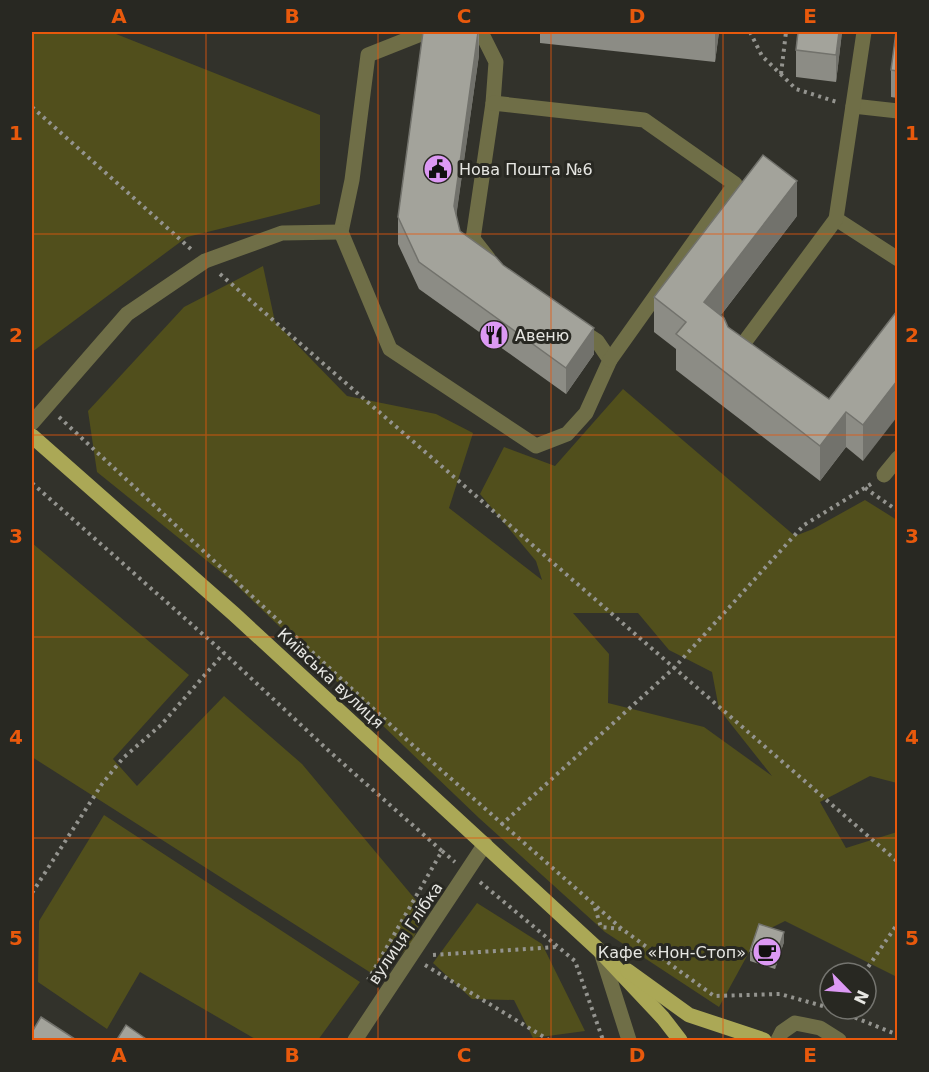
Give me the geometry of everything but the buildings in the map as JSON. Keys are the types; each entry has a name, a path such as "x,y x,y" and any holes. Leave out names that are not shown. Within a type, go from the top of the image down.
{"main road":[{"name":"Київська вулиця","path":"32,436 234,614 601,952 663,1018 680,1041"},
{"name":"Київська вулиця","path":"601,952 689,1015 764,1041"}],"street":[{"path":"426,32 368,55 352,180 340,231 390,349 536,446 567,434 586,413 610,360 735,184 644,120 493,103"},
{"path":"481,32 496,62 493,103 473,239 494,266"},
{"path":"743,361 734,354 836,219 864,32"},
{"path":"853,106 897,111"},
{"path":"836,219 897,259"},
{"path":"32,423 127,314 205,261 282,233 340,231"},
{"path":"568,322 597,341 610,360"},
{"path":"884,476 897,458"},
{"name":"вулиця Глібка","path":"355,1041 485,844"},
{"path":"601,952 629,1041"},
{"path":"778,1041 782,1032 795,1023 820,1028 839,1041"}],"path":[{"path":"750,32 762,57 796,89 853,106"},
{"path":"781,75 786,32"},
{"path":"32,107 205,261 897,862"},
{"path":"47,406 406,740 622,929 714,996 780,994 818,1004"},
{"path":"501,825 674,668 804,525 884,476"},
{"path":"32,483 442,851 575,961 603,1041"},
{"path":"865,488 897,512"},
{"path":"32,893 102,784 123,758 160,725 224,653"},
{"path":"368,980 442,851"},
{"path":"594,906 601,927 622,929"},
{"path":"872,961 897,923"},
{"path":"411,956 558,947"},
{"path":"411,956 549,1041"},
{"path":"864,1021 897,1035"}],"shaded area":[{"path":"32,32 111,32 320,115 320,204 187,237 32,352"},
{"path":"263,266 275,322 347,396 436,414 473,433 449,508 542,580 536,561 480,494 504,447 555,466 623,389 795,536 813,529 865,500 897,520 897,783 870,776 820,802 846,848 897,832 897,977 878,968 878,961 865,961 785,921 759,934 719,1007 605,932 479,818 232,581 97,472 88,411 184,307","holes":["573,613 638,613 669,650 712,672 719,709 772,776 704,727 608,703 609,654"]},
{"path":"32,543 189,675 113,759 137,786 224,696 302,764 425,911 411,944 379,978 32,757"},
{"path":"104,815 360,982 318,1040 257,1040 140,972 107,1029 38,982 39,921"},
{"path":"477,903 542,944 585,1031 533,1038 514,1000 472,999 433,963"}],"place":[{"name":"Нова Пошта №6","path":"438,169"},
{"name":"Авеню","path":"494,335"},
{"name":"Кафе «Нон-Стоп»","path":"767,952"}]}
